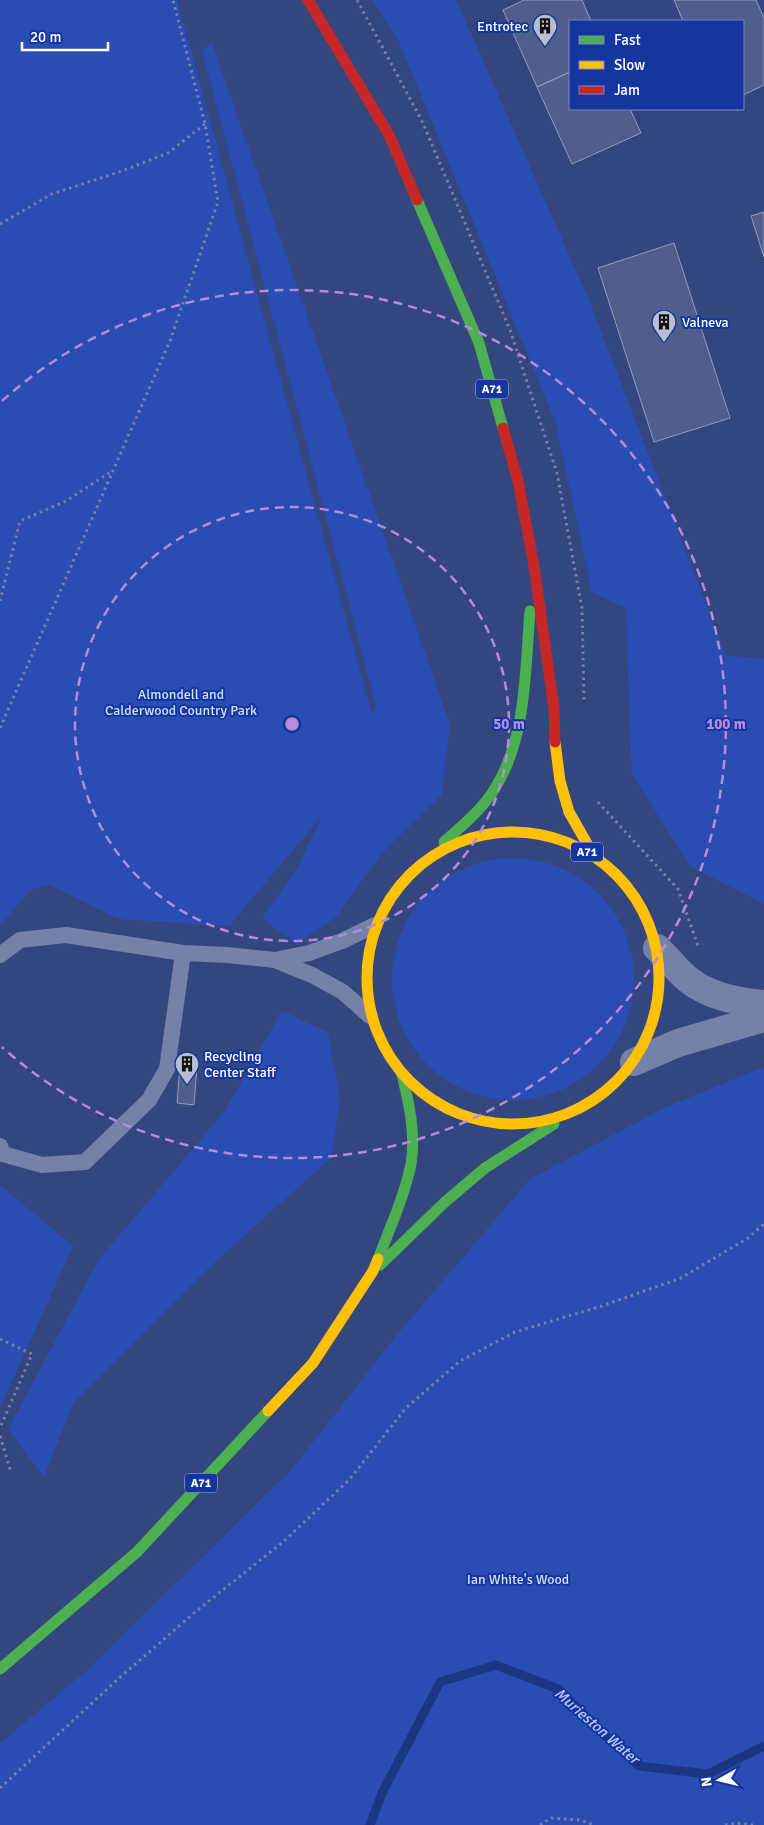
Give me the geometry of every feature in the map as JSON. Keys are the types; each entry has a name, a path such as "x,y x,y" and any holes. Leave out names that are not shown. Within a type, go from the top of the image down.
{"main road":[{"name":"A71","path":"308,0 389,135 480,343 518,481 534,566 554,710 556,758 560,782 569,812 593,854"},
{"name":"A71","path":"534,566 521,708 516,740 508,764 493,792 470,819 396,888 375,926 366,970 370,1016 383,1047 402,1075 438,1104 480,1122 526,1124 571,1113"},
{"name":"A71","path":"373,1271 485,1168 606,1092 634,1062 652,1026 659,987 657,948 644,911 622,879 593,854 553,836 509,830 466,838 426,858"},
{"name":"A71","path":"0,1669 144,1545 313,1363 373,1271 399,1206 411,1162 412,1126 402,1075"}],"street":[{"path":"657,948 689,981 709,993 743,1003 764,1004"},
{"path":"634,1062 678,1043 764,1018"}],"lane":[{"path":"275,960 308,953 342,941 375,926"},
{"path":"0,955 20,940 66,935 183,954 227,954 275,960 312,975 343,992 370,1016"},
{"path":"0,1146 3,1154 42,1165 85,1162 149,1100 167,1069 183,954"}],"path":[{"path":"0,728 170,341 218,202 205,124 174,0"},
{"path":"0,224 52,194 122,171 168,153 205,124"},
{"path":"0,601 20,521 66,501 113,470"},
{"path":"0,1788 117,1680 194,1613 283,1542 349,1480 405,1409 460,1361 515,1332 602,1306 681,1278 748,1238 764,1224"},
{"path":"0,1339 32,1354 0,1428"},
{"path":"0,1436 12,1472"},
{"path":"540,1825 551,1818 579,1820 595,1825"},
{"path":"725,1825 736,1823 754,1825"}],"green space":[{"name":"Almondell and Calderwood Country Park","path":"0,0 177,0 372,714 376,706 202,51 212,43 450,724 442,794 382,853 335,918 296,944 262,918 296,870 322,816 229,926 119,919 50,885 31,890 0,925"},
{"path":"373,0 456,0 589,300 726,656 764,658 764,904 690,866 632,774 625,608 592,592 555,421 400,44"},
{"path":"513,858 537,861 570,873 590,886 606,902 619,922 628,944 634,979 631,1003 619,1036 606,1056 590,1072 570,1085 548,1094 513,1100 489,1097 456,1085 436,1072 420,1056 407,1036 398,1014 392,979 395,955 407,922 420,902 436,886 456,873 478,864"},
{"path":"282,1011 328,1032 340,1100 332,1157 214,1263 74,1402 44,1477 8,1429 99,1259 225,1111"},
{"name":"Ian White's Wood","path":"764,1067 764,1825 0,1825 0,1743 85,1672 292,1469 395,1337 530,1179 666,1107"},
{"path":"0,1185 73,1246 0,1408"}],"building":[{"name":"Entrotec","path":"524,0 582,0 591,20 569,20 569,72 537,87 503,10"},
{"path":"674,0 756,0 764,18 764,85 744,95 744,20 683,20"},
{"path":"569,72 569,110 630,110 641,133 572,164 537,87"},
{"path":"764,212 764,257 751,216"},
{"name":"Valneva","path":"674,243 730,418 654,442 598,268"},
{"name":"Recycling Center Staff","path":"180,1065 197,1067 194,1105 177,1103"}],"waterway":[{"name":"Murieston Water","path":"370,1825 382,1793 440,1682 496,1665 558,1689 639,1766 708,1774 764,1746"}],"traffic: fast":[{"path":"417,200 479,343 503,428"},
{"path":"444,842 487,800 503,773 512,751 522,705 530,611"},
{"path":"378,1259 401,1200 411,1164 412,1130 402,1075"},
{"path":"380,1265 445,1202 485,1168 554,1124"},
{"path":"0,1669 137,1552 268,1411"}],"traffic: slow":[{"path":"555,742 560,781 569,812 593,854"},
{"path":"499,832 527,832 555,838 582,849 606,865 626,885 642,909 653,936 657,949 659,978 657,1007 642,1047 626,1071 606,1091 582,1107 555,1118 527,1124 499,1124 471,1118 444,1107 420,1091 400,1071 384,1047 373,1020 367,992 367,964 373,936 384,909 400,885 420,865 444,849 471,838 499,832"},
{"path":"268,1411 313,1363 373,1271 378,1259"}],"traffic: jam":[{"path":"308,0 389,135 417,200"},
{"path":"503,428 518,481 534,566 554,709 555,742"}],"place":[{"name":"Entrotec","path":"545,47"},
{"name":"Valneva","path":"664,343"},
{"name":"Recycling Center Staff","path":"187,1085"}]}
